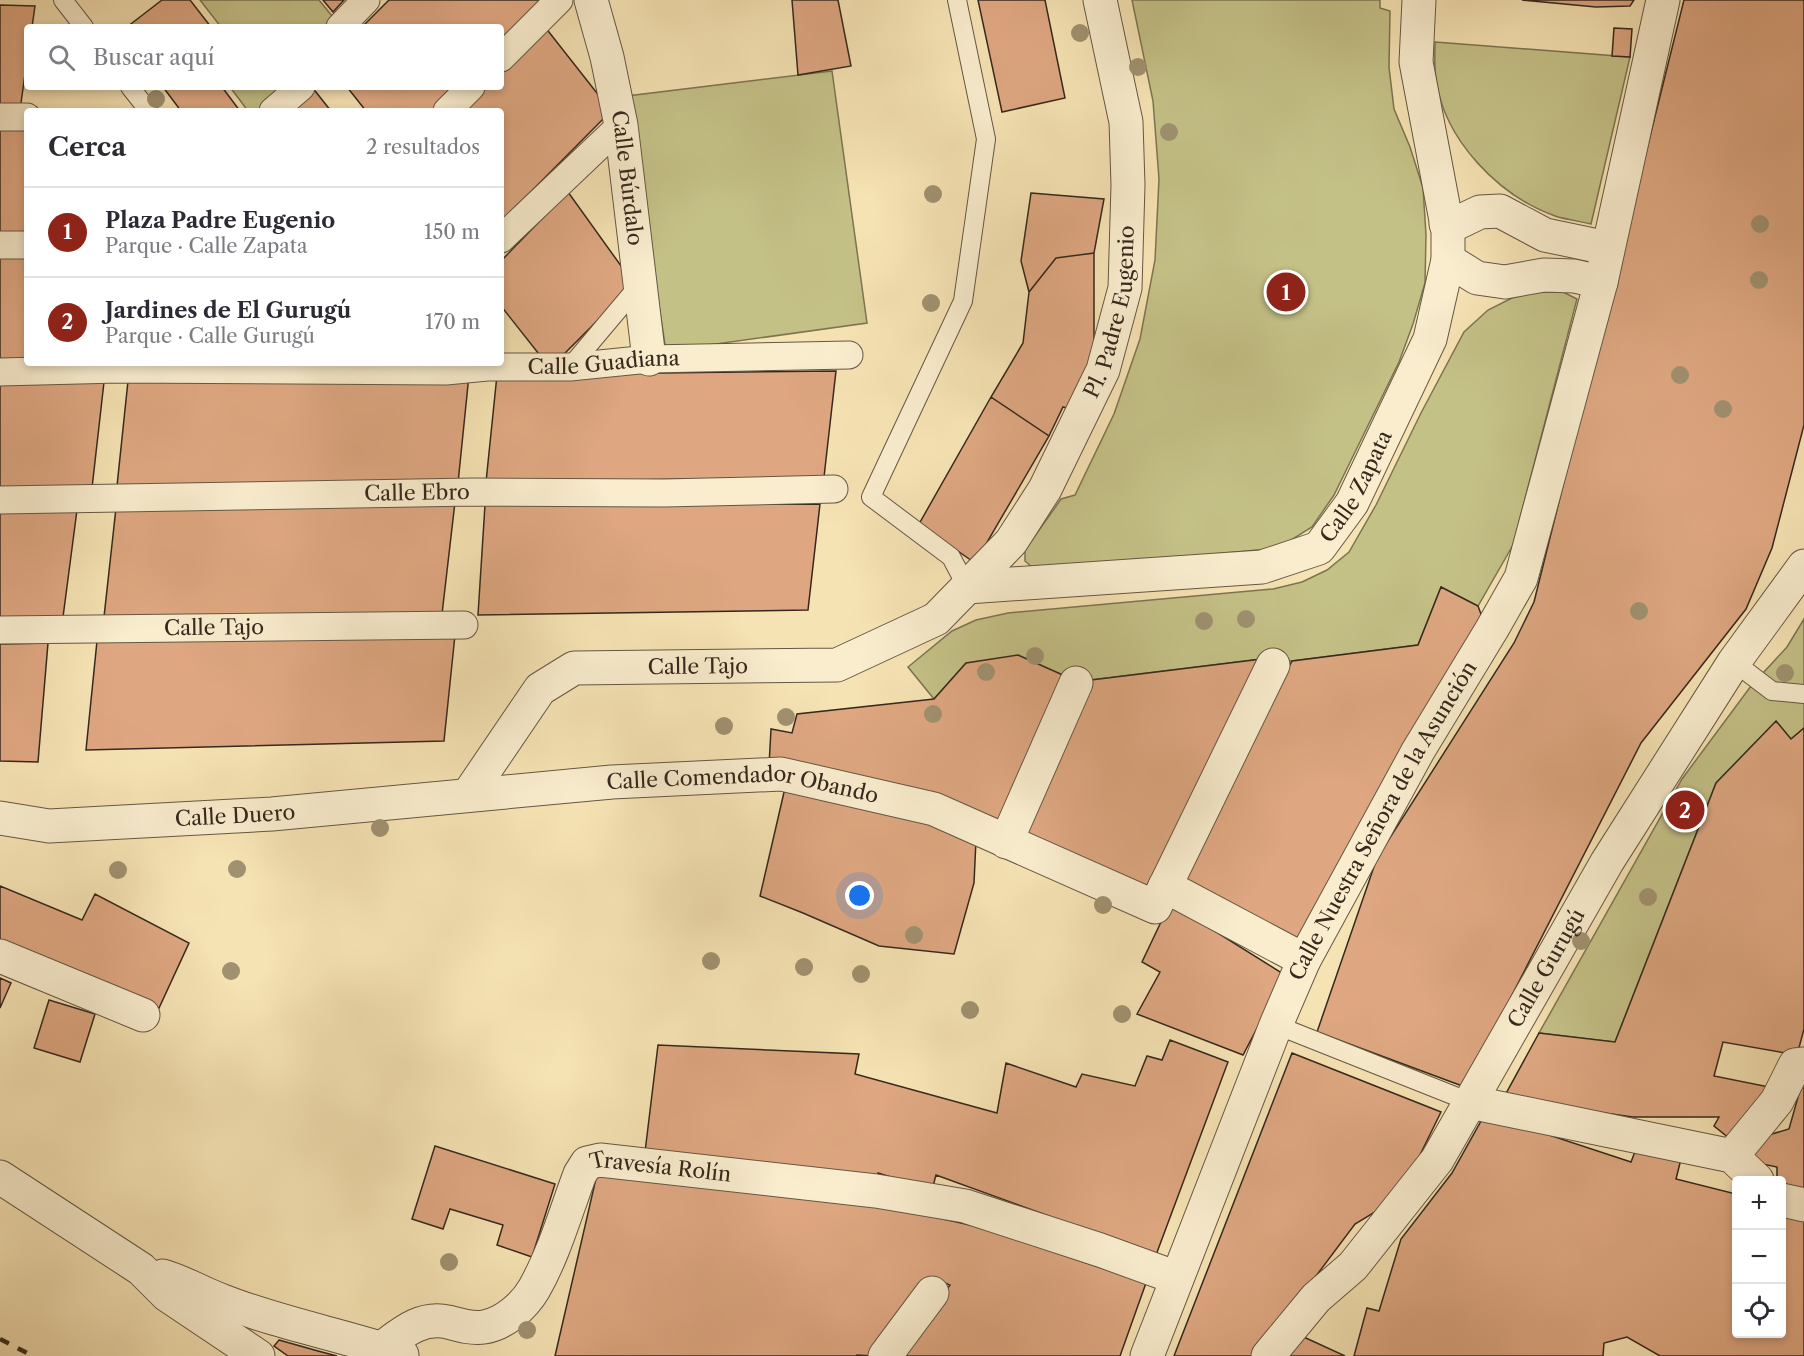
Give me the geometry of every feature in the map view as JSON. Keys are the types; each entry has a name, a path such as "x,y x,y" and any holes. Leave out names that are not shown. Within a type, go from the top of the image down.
{"street":[{"path":"343,24 366,0"},
{"path":"504,55 559,0"},
{"name":"Calle Búrdalo","path":"591,0 607,57 621,125 649,359"},
{"name":"Pl. Padre Eugenio","path":"967,587 1011,542 1045,489 1103,370 1125,288 1128,185 1126,122 1100,0"},
{"name":"Calle Zapata","path":"967,587 1262,567 1319,548 1352,503 1430,339 1448,260 1446,224 1416,62 1419,0"},
{"name":"Calle Nuestra Señora de la Asunción","path":"1147,1356 1304,960 1418,751 1521,578 1600,282 1663,0"},
{"path":"276,108 298,90"},
{"path":"450,108 468,90"},
{"path":"0,117 24,117"},
{"path":"504,236 621,125"},
{"path":"1446,224 1457,223 1480,212 1500,211 1545,235 1607,248"},
{"path":"0,245 24,245"},
{"path":"1448,260 1477,278 1505,282 1544,275 1574,276 1600,282"},
{"name":"Calle Guadiana","path":"0,372 119,369 446,371 488,367 570,367 649,359 849,355"},
{"name":"Calle Ebro","path":"0,500 450,492 664,493 834,489"},
{"name":"Calle Gurugú","path":"1268,1356 1316,1298 1353,1266 1437,1160 1607,862 1734,662 1804,566"},
{"name":"Calle Tajo","path":"468,795 540,689 574,668 837,665 936,619 967,587"},
{"name":"Calle Tajo","path":"0,630 464,625"},
{"name":"Calle Comendador Obando","path":"468,795 624,781 781,774 934,809 1155,907 1273,665"},
{"path":"1006,842 1076,683"},
{"name":"Calle Duero","path":"0,818 49,826 272,814 468,795"},
{"path":"1165,886 1304,960"},
{"path":"0,956 143,1015"},
{"path":"1732,1156 1777,1101 1795,1065 1804,1064"},
{"path":"1470,1102 1732,1156 1754,1176"},
{"name":"Travesía Rolín","path":"141,1269 176,1280 223,1301 394,1352 412,1326 440,1320 483,1328 498,1323 517,1309 533,1291 580,1174 587,1163 600,1160 876,1191 965,1206 1177,1278"},
{"path":"0,1177 141,1269 166,1295 258,1356"},
{"path":"1786,1201 1804,1205"},
{"path":"885,1356 932,1293"}],"lane":[{"path":"63,0 82,24"},
{"path":"957,0 986,139 963,301 871,497 951,557 967,587"},
{"path":"132,90 147,108"},
{"path":"570,367 640,284"},
{"path":"1734,662 1772,692 1804,694"},
{"path":"1276,1026 1470,1102"}],"shaded area":[{"path":"200,0 319,0 339,24 219,24"},
{"path":"1132,0 1380,0 1380,8 1390,11 1389,67 1394,109 1410,147 1423,188 1426,235 1425,283 1399,362 1334,495 1312,527 1288,542 1268,549 1044,570 1034,569 1025,561 1025,550 1061,499 1075,495 1114,414 1140,339 1155,260 1159,179 1153,101"},
{"path":"1435,42 1630,57 1591,224 1555,216 1534,207 1514,195 1478,163 1462,144 1441,102 1435,74"},
{"path":"832,71 867,323 666,351 627,96"},
{"path":"232,90 281,90 261,108 246,108"},
{"path":"1536,292 1563,292 1577,299 1513,545 1478,606 1441,587 1418,645 1292,661 1262,659 1091,680 966,663 934,699 908,667 952,631 976,620 1008,613 1273,589 1302,582 1327,570 1349,552 1376,505 1464,332 1488,310 1512,298"},
{"path":"1804,619 1804,728 1791,739 1776,721 1716,783 1615,1042 1539,1033 1682,779 1751,686 1787,647"}],"building":[{"path":"162,0 190,0 209,24 131,24"},
{"path":"323,0 344,0 333,12"},
{"path":"389,0 543,0 504,39 504,24 365,24"},
{"path":"792,0 838,0 851,66 798,75"},
{"path":"978,0 1045,0 1065,98 1002,112"},
{"path":"1522,0 1634,0 1630,6 1596,7"},
{"path":"1684,0 1804,0 1804,425 1772,548 1746,609 1641,743 1465,1087 1317,1032 1377,858 1514,643 1534,602"},
{"path":"0,5 35,6 32,24 24,24 24,81 20,110 0,110"},
{"path":"545,27 611,111 504,219 504,108 462,108 481,90 504,90 504,67"},
{"path":"1614,28 1632,29 1630,57 1612,56"},
{"path":"165,90 224,90 238,108 179,108"},
{"path":"309,90 314,90 329,108 288,108"},
{"path":"349,90 454,90 437,108 364,108"},
{"path":"0,129 24,129 24,237 0,238"},
{"path":"568,192 634,284 550,368 504,310 504,258"},
{"path":"1031,193 1104,199 1094,253 1056,258 1029,292 1021,261"},
{"path":"1094,253 1094,341 1077,411 1063,407 1049,436 991,397 1023,343 1029,292 1056,258"},
{"path":"0,257 24,257 24,360 0,360"},
{"path":"836,371 824,477 486,482 497,375"},
{"path":"469,375 458,483 117,486 128,381"},
{"path":"104,382 92,488 0,490 0,385"},
{"path":"991,397 1049,436 975,563 919,524"},
{"path":"455,502 442,614 104,617 116,508"},
{"path":"820,504 808,610 478,615 485,505"},
{"path":"77,510 63,617 0,618 0,512"},
{"path":"1441,587 1478,606 1485,625 1295,945 1179,884 1292,661 1418,645"},
{"path":"455,635 444,741 86,750 97,641"},
{"path":"48,643 38,762 0,761 0,644"},
{"path":"1018,655 1083,684 1009,852 769,766 771,729 792,733 797,714 934,699 966,663"},
{"path":"1262,659 1144,896 1018,839 1091,680"},
{"path":"1776,721 1791,739 1804,728 1804,1029 1797,1055 1723,1042 1714,1076 1774,1088 1734,1142 1714,1126 1719,1117 1633,1117 1503,1099 1539,1033 1615,1042 1716,783"},
{"path":"785,788 917,814 976,840 974,883 954,954 879,946 760,896"},
{"path":"0,886 82,920 95,894 189,943 159,1008 0,941"},
{"path":"1170,903 1285,975 1243,1055 1137,1014 1160,972 1142,962"},
{"path":"0,978 11,983 0,1008"},
{"path":"49,1000 95,1014 80,1062 34,1048"},
{"path":"1170,1040 1228,1062 1156,1255 936,1175 932,1190 878,1173 876,1183 645,1152 658,1045 859,1054 855,1074 997,1113 1006,1063 1076,1087 1082,1074 1135,1086 1147,1056 1162,1060"},
{"path":"1292,1053 1441,1112 1416,1163 1375,1212 1355,1224 1256,1356 1174,1356"},
{"path":"1804,1076 1804,1191 1786,1189 1786,1176 1777,1176 1777,1167 1753,1162 1758,1138 1789,1129"},
{"path":"1485,1114 1631,1162 1636,1149 1681,1159 1676,1179 1732,1193 1732,1338 1786,1338 1786,1206 1804,1210 1804,1356 1660,1356 1627,1337 1604,1343 1603,1356 1354,1356 1367,1308 1379,1311 1401,1239 1452,1173"},
{"path":"435,1146 555,1184 532,1257 497,1245 503,1225 450,1209 443,1229 412,1219"},
{"path":"597,1174 877,1204 983,1228 1146,1283 1120,1356 896,1356 950,1285 933,1278 874,1356 555,1356"},
{"path":"1295,1333 1345,1356 1279,1356"},
{"path":"279,1340 337,1356 288,1356 274,1346"}],"railway":[{"path":"0,1339 33,1356"}],"place":[{"name":"Plaza Padre Eugenio","path":"1286,292"},
{"name":"Jardines de El Gurugú","path":"1685,810"}]}
